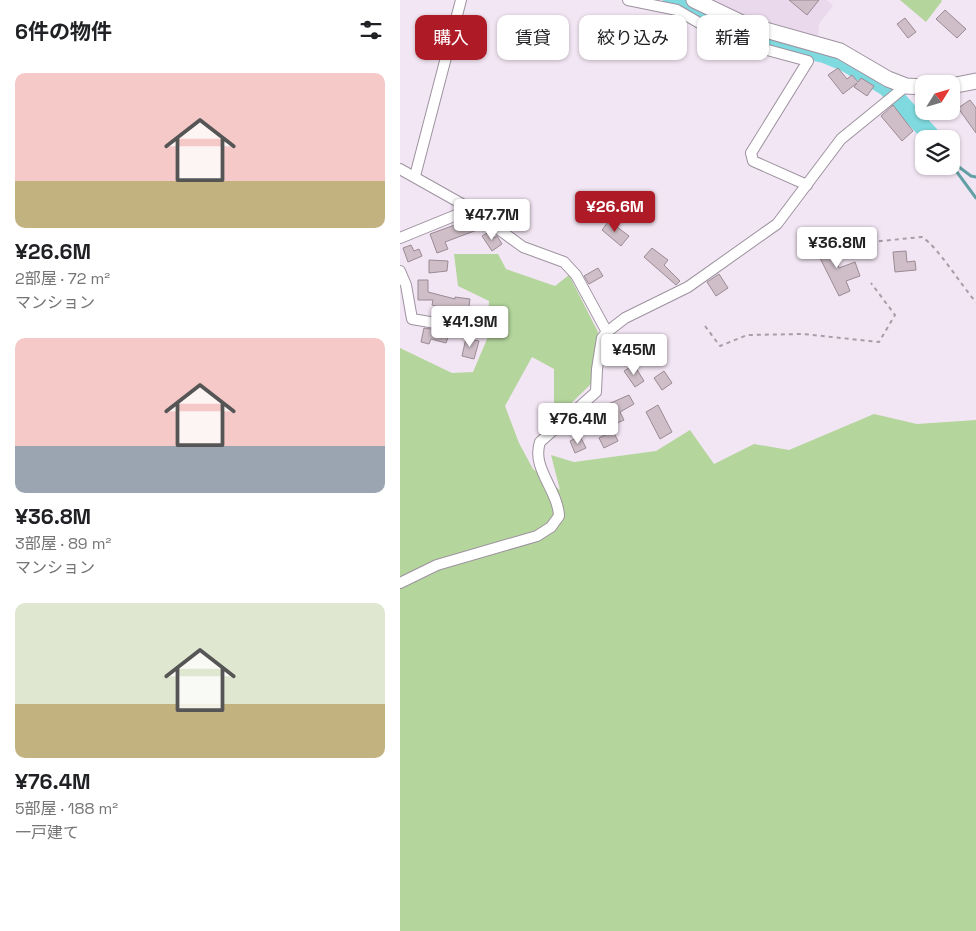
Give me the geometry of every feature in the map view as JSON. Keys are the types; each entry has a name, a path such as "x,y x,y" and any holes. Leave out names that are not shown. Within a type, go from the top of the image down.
{"main road":[{"path":"701,2 744,24 840,50 888,79 898,92 915,89"},
{"path":"960,84 976,81"}],"street":[{"path":"415,176 461,0"},
{"path":"628,0 677,10 727,39 808,61 751,154 753,161 806,185"},
{"path":"400,584 437,565 538,536 551,527 559,516 559,505 538,461 537,451 540,442 596,392 597,369 602,338 625,318 688,287 777,224 840,139 898,92"},
{"path":"400,169 471,209 523,247 564,262 576,275 607,332"},
{"path":"400,238 471,209"},
{"path":"400,271 406,285 412,319 483,331"}],"path":[{"path":"839,245 922,237 932,243 959,282 976,302"},
{"path":"705,326 720,346 747,334 803,334 879,342 895,315 871,283"}],"shaded area":[{"path":"713,0 827,0 833,6 819,24 818,38 769,26 769,15 736,15 713,3"}],"green space":[{"path":"900,0 941,0 942,1 926,22"},
{"path":"454,254 498,254 506,269 555,286 569,275 598,332 592,383 554,420 554,369 532,357 505,406 519,443 533,469 560,490 551,455 574,462 656,451 690,430 714,464 754,444 789,450 874,414 917,424 976,420 976,931 400,931 400,348 452,373 473,372 487,339 489,301 458,286"}],"building":[{"path":"789,0 819,0 807,15"},
{"path":"945,10 966,29 957,38 936,19"},
{"path":"905,18 916,32 908,38 897,24"},
{"path":"838,68 847,79 852,75 858,82 861,78 874,86 867,96 854,87 857,83 843,94 828,75"},
{"path":"970,100 976,108 976,133 960,111 960,107"},
{"path":"893,105 913,131 902,141 881,116"},
{"path":"471,219 477,230 445,242 448,249 437,253 430,234"},
{"path":"609,221 629,236 621,246 602,230"},
{"path":"489,232 493,238 497,236 502,244 492,251 482,236"},
{"path":"828,242 839,268 855,262 860,276 846,281 850,291 839,296 815,248"},
{"path":"411,245 414,251 419,249 422,256 408,262 403,248"},
{"path":"652,248 668,260 664,265 680,281 676,285 644,257"},
{"path":"906,251 907,262 915,261 916,270 895,272 893,252"},
{"path":"429,260 448,261 447,271 429,273"},
{"path":"598,268 603,276 589,284 584,276"},
{"path":"719,274 728,288 716,296 707,282"},
{"path":"418,280 428,280 428,292 455,299 455,297 470,299 467,320 456,318 453,315 453,311 432,305 433,300 418,300"},
{"path":"424,328 450,332 446,343 431,339 429,344 421,342"},
{"path":"466,338 479,341 474,359 462,356"},
{"path":"634,365 644,381 635,387 624,371"},
{"path":"664,371 672,383 662,390 654,378"},
{"path":"629,395 634,404 620,412 624,420 615,424 606,405"},
{"path":"658,405 672,432 660,439 646,412"},
{"path":"613,431 618,441 604,448 599,438"},
{"path":"580,436 586,448 575,453 570,441"}],"waterway":[{"path":"672,0 751,38 824,54 846,63 886,87 926,130"},
{"path":"960,168 971,176 976,177"},
{"path":"959,175 976,198"}]}
